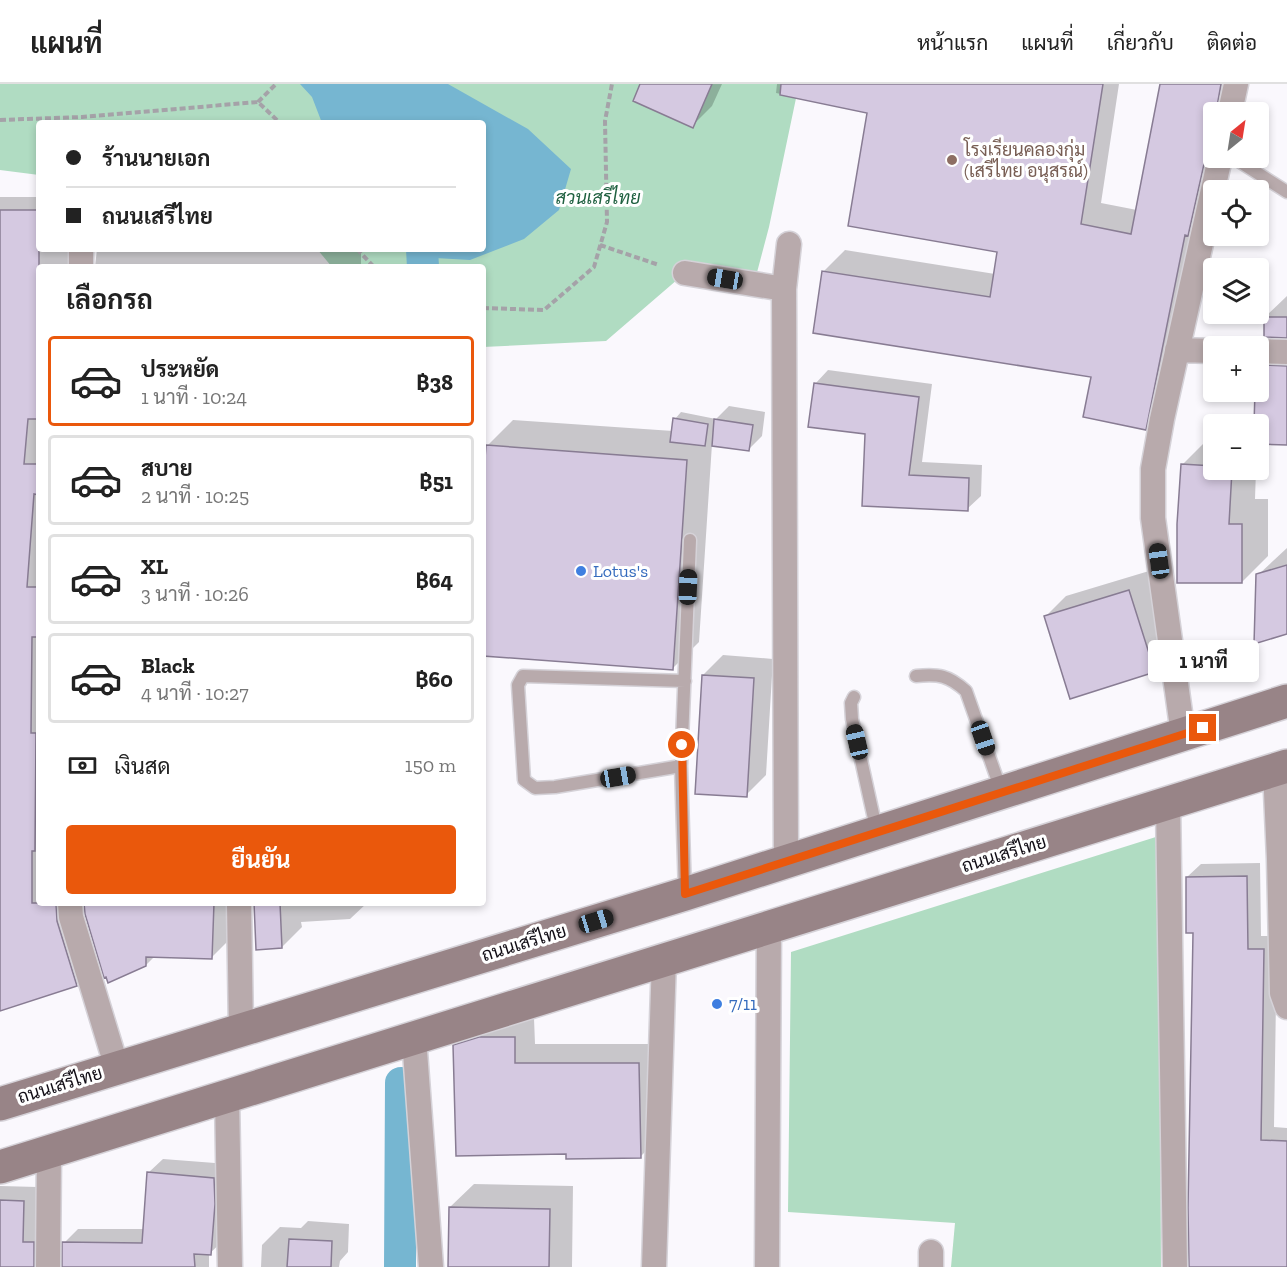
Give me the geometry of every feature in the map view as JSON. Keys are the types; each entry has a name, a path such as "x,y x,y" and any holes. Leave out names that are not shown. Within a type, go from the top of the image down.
{"main road":[{"name":"ถนนเสรีไทย","path":"0,1104 685,894 1287,701"},
{"name":"ถนนเสรีไทย","path":"0,1167 1281,768"}],"street":[{"path":"1232,102 1236,84"},
{"path":"1183,734 1153,518 1153,469 1218,168"},
{"path":"786,862 784,289 789,244"},
{"path":"685,273 784,289"},
{"path":"1177,350 1203,351"},
{"path":"1269,351 1287,352"},
{"path":"1281,768 1282,993 1287,1007"},
{"path":"1168,803 1175,1267"},
{"path":"70,906 71,917 117,1068"},
{"path":"239,906 241,1030"},
{"path":"767,1267 769,926"},
{"path":"654,1267 664,959"},
{"path":"414,1038 432,1267"},
{"path":"227,1096 230,1267"},
{"path":"48,1267 49,1152"}],"lane":[{"path":"1250,168 1287,192"},
{"path":"685,894 681,766 690,540"},
{"path":"916,676 936,674 953,680 966,691 1002,792"},
{"path":"681,766 555,787 535,788 524,780 518,685 523,676 685,681"},
{"path":"854,696 852,719 878,833"}],"path":[{"path":"0,120 82,117 258,102 276,84"},
{"path":"486,308 544,310 594,267 607,222 605,121 612,84"},
{"path":"258,102 277,120"},
{"path":"600,245 685,273"},
{"path":"360,252 371,264"}],"green space":[{"name":"สวนเสรีไทย","path":"0,84 799,84 769,227 755,280 685,273 606,341 486,347 486,264 330,264 320,252 486,252 486,120 36,120 36,175 0,170"},
{"path":"1159,836 1161,1267 951,1267 955,1223 788,1212 791,952"}],"water":[{"path":"300,84 448,84 528,129 571,169 559,210 524,239 470,260 435,258 420,252 486,252 486,120 321,120 312,97"}],"building":[{"path":"640,84 712,84 693,128 633,101"},
{"name":"โรงเรียนคลองกุ่ม (เสรีไทย อนุสรณ์)","path":"781,84 1103,84 1081,224 1131,234 1160,84 1221,84 1218,102 1203,102 1203,168 1188,236 1185,235 1146,430 1083,417 1091,377 813,333 822,271 990,297 997,252 848,226 867,113 780,95"},
{"path":"0,210 36,210 36,252 39,252 39,264 36,264 36,419 28,419 24,464 36,464 36,494 34,494 27,587 36,587 36,637 32,637 31,733 36,733 32,903 36,903 36,906 56,906 57,921 77,986 0,1011"},
{"path":"1269,317 1287,317 1287,338 1264,336 1264,324 1269,324"},
{"path":"1269,365 1287,366 1287,445 1269,444 1269,414 1254,414 1255,402 1269,402"},
{"path":"814,383 919,397 909,475 969,478 968,511 862,506 865,434 808,427"},
{"path":"673,418 708,424 705,446 670,442"},
{"path":"714,419 753,425 749,451 712,446"},
{"name":"Lotus's","path":"486,445 687,460 673,670 486,656"},
{"path":"1181,464 1203,465 1203,480 1231,480 1229,524 1242,524 1242,583 1177,583 1177,524"},
{"path":"1287,565 1287,634 1254,644 1256,574"},
{"path":"1129,590 1155,672 1070,699 1044,616"},
{"path":"702,675 754,678 747,797 695,794"},
{"path":"1247,876 1248,949 1264,949 1261,1140 1287,1141 1287,1267 1189,1267 1193,933 1186,933 1186,877"},
{"path":"84,906 214,906 212,959 146,957 146,966 108,983 106,977 104,978"},
{"path":"254,906 280,906 282,948 256,950"},
{"path":"479,1037 515,1037 515,1063 639,1063 641,1158 566,1159 566,1154 456,1156 453,1045"},
{"path":"147,1172 214,1178 215,1204 211,1255 194,1254 195,1267 62,1267 62,1242 142,1243"},
{"path":"0,1200 24,1201 23,1242 34,1242 34,1267 0,1267"},
{"path":"449,1207 550,1209 549,1267 448,1267"},
{"path":"289,1239 332,1241 331,1267 287,1267"}],"waterway":[{"path":"422,252 423,264"},
{"path":"400,1267 401,1083"}],"place":[{"name":"โรงเรียนคลองกุ่ม (เสรีไทย อนุสรณ์)","path":"952,160"},
{"name":"Lotus's","path":"581,571"},
{"name":"7/11","path":"717,1004"}],"route":[{"path":"682,745 685,894 1203,728"}]}
